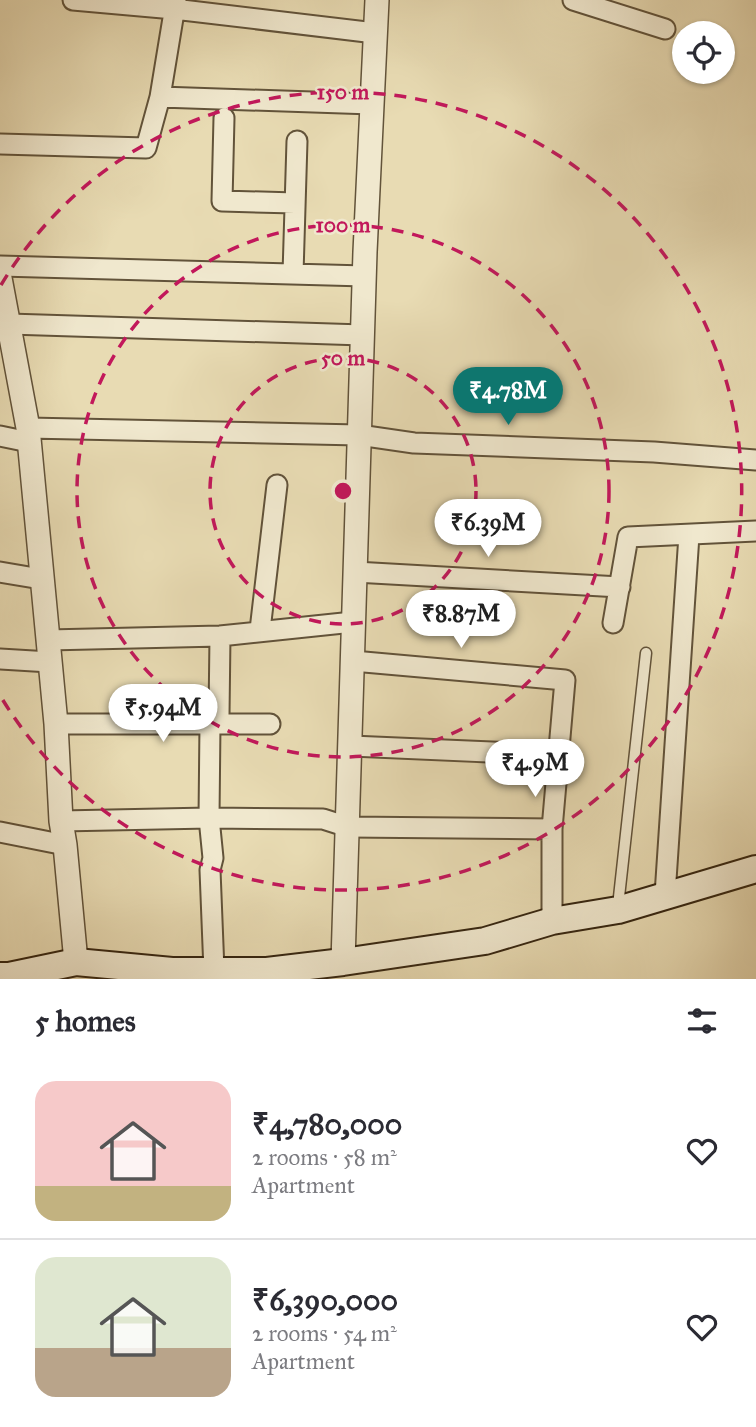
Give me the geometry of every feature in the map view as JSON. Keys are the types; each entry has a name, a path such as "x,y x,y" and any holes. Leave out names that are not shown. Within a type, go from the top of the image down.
{"main road":[{"path":"0,976 76,962 172,971 267,971 343,962 485,941 552,921 618,910 756,869"}],"street":[{"path":"73,0 175,5 375,33"},
{"path":"343,962 359,435 377,0"},
{"path":"573,0 665,29"},
{"path":"0,144 146,148 160,97 175,5"},
{"path":"160,97 372,104"},
{"path":"224,118 222,201 295,204"},
{"path":"293,274 297,141"},
{"path":"0,266 365,276"},
{"path":"0,278 28,435 56,724 61,821 76,962"},
{"path":"9,324 363,335"},
{"path":"0,436 359,435 414,443 654,452 756,460"},
{"path":"260,630 277,485"},
{"path":"613,623 628,537 756,531"},
{"path":"665,895 689,535"},
{"path":"0,572 41,579"},
{"path":"355,572 620,587"},
{"path":"0,659 49,651 353,622"},
{"path":"214,971 210,870 213,858 209,818 210,724 219,715 220,636"},
{"path":"353,661 565,680 552,829 552,921"},
{"path":"56,724 270,724"},
{"path":"351,746 559,755"},
{"path":"61,821 323,819 348,827 552,829"},
{"path":"0,832 65,845"}],"lane":[{"path":"618,910 646,653"}]}
